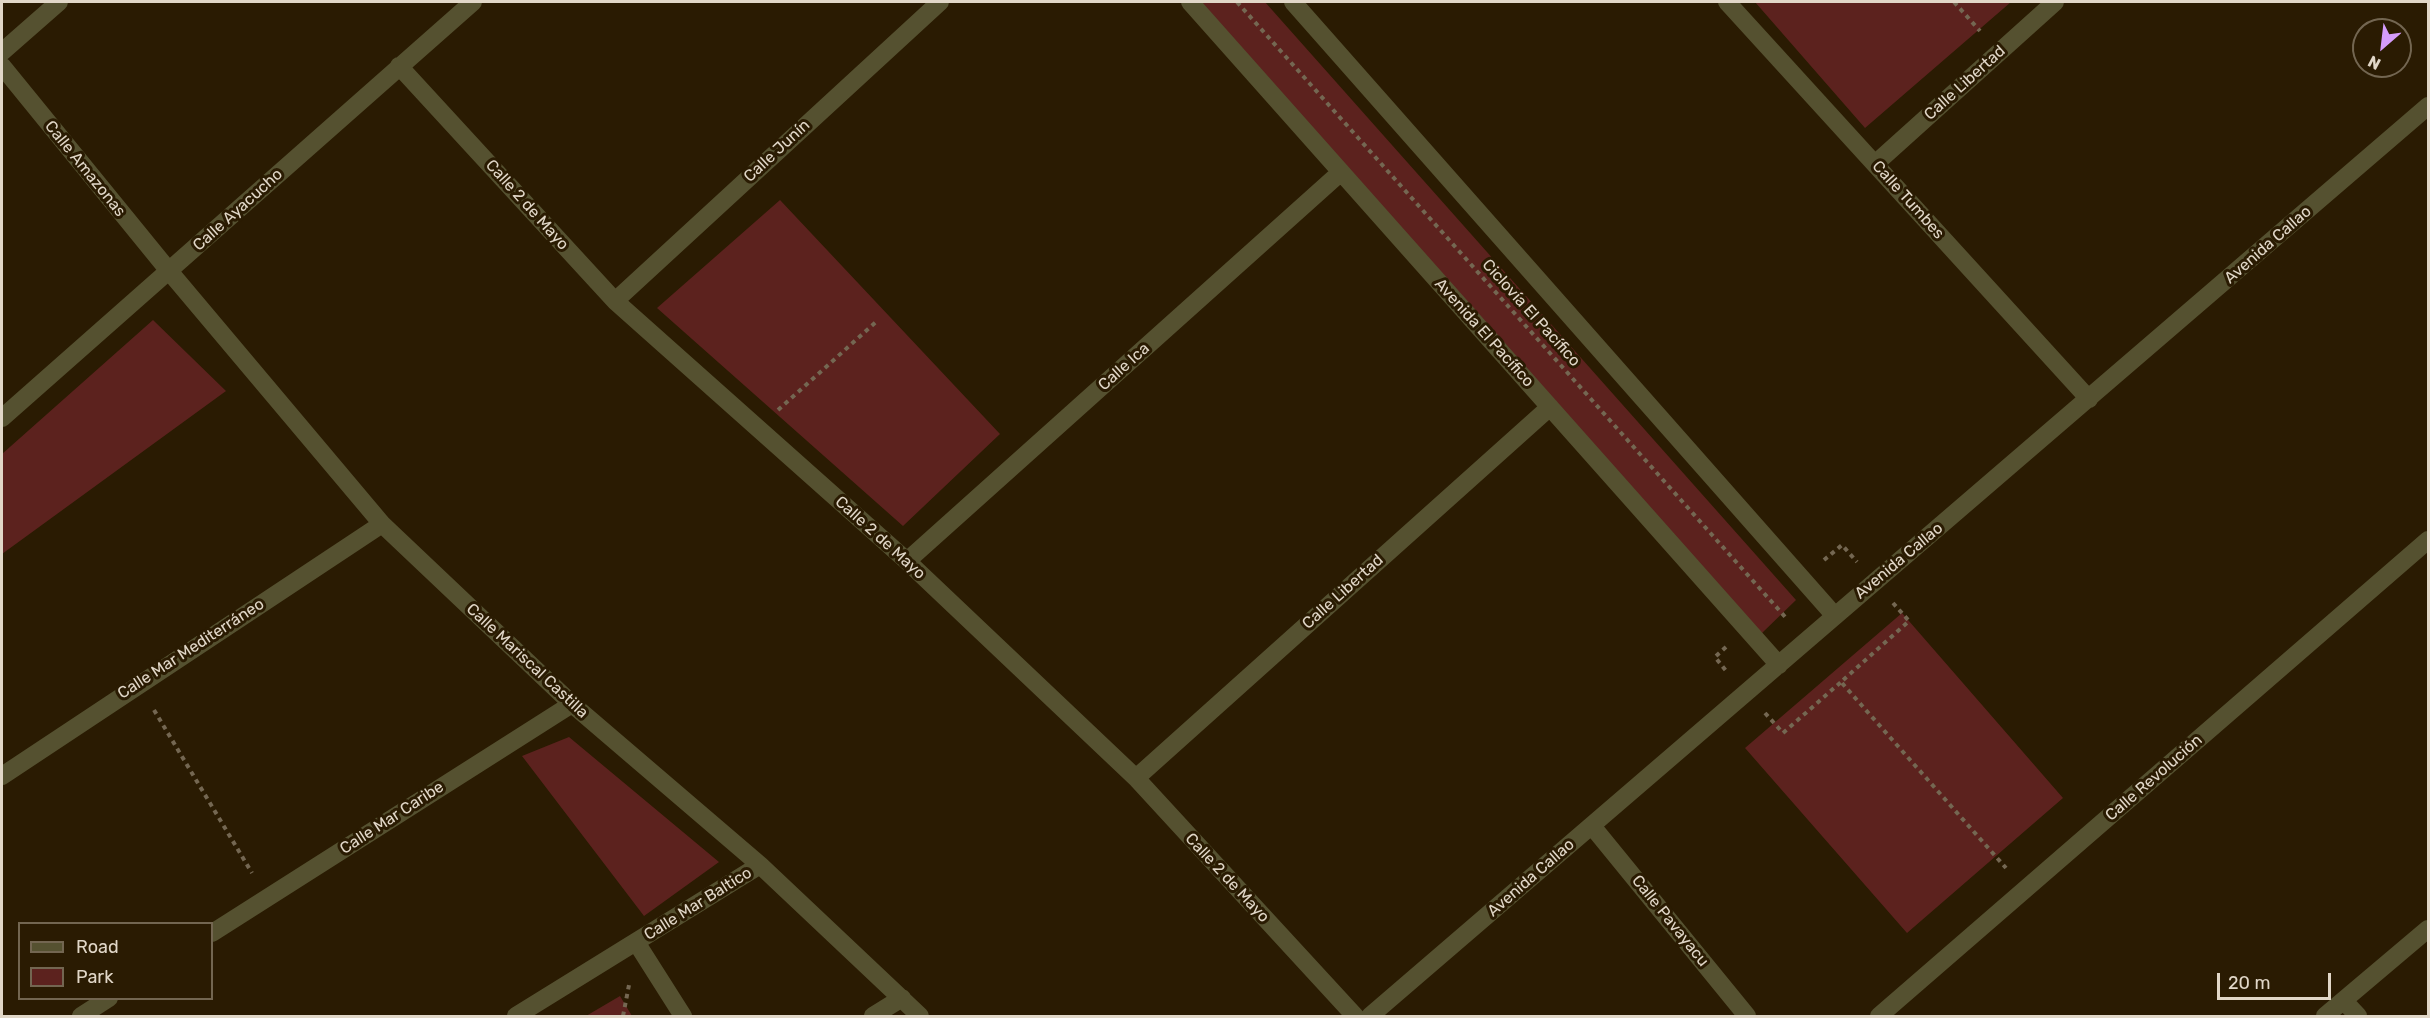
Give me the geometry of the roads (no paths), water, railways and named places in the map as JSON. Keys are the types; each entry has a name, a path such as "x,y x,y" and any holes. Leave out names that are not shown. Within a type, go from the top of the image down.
{"street":[{"path":"2,52 59,2"},
{"name":"Calle Ayacucho","path":"2,418 473,2"},
{"name":"Calle Junín","path":"615,301 940,2"},
{"name":"Avenida El Pacífico","path":"1190,2 1779,665"},
{"path":"1293,2 1835,616"},
{"name":"Calle Tumbes","path":"1727,2 2089,399"},
{"name":"Calle Libertad","path":"1875,164 2055,2"},
{"name":"Calle Amazonas","path":"2,66 169,271"},
{"name":"Calle 2 de Mayo","path":"399,66 615,301 907,561 1136,778 1355,1017"},
{"name":"Avenida Callao","path":"1370,1017 2428,106"},
{"name":"Calle Ica","path":"907,561 1341,172"},
{"name":"Calle Mariscal Castilla","path":"169,271 382,524 572,704 760,865 920,1017"},
{"name":"Calle Libertad","path":"1136,778 1550,407"},
{"name":"Calle Mar Mediterráneo","path":"2,776 382,524"},
{"name":"Calle Revolución","path":"1880,1017 2428,540"},
{"name":"Calle Mar Caribe","path":"213,932 572,704"},
{"name":"Calle Pavayacu","path":"1592,825 1747,1017"},
{"name":"Calle Mar Baltico","path":"516,1017 760,865"},
{"path":"2325,1017 2428,929"},
{"name":"Calle Mar Baltico","path":"636,942 683,1017"},
{"path":"873,1017 902,998"},
{"path":"81,1017 107,1000"},
{"path":"2344,1001 2358,1017"}]}
